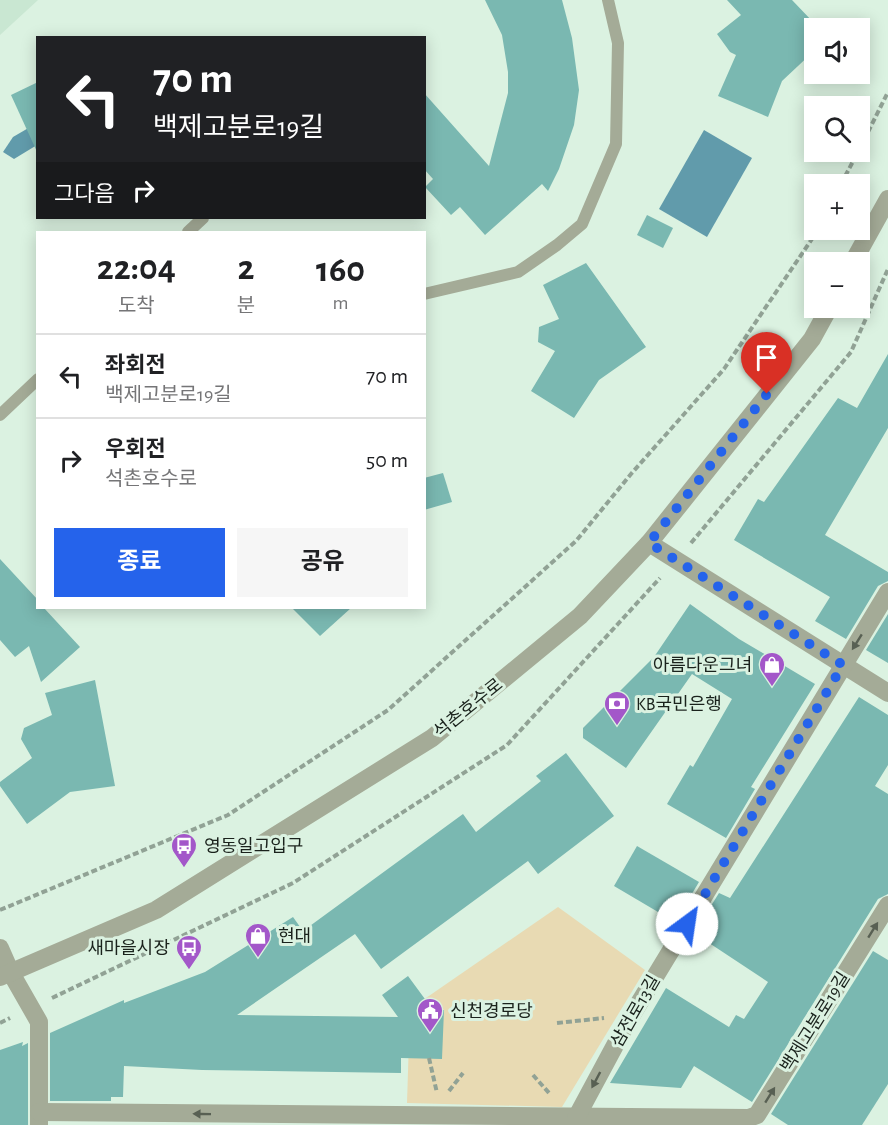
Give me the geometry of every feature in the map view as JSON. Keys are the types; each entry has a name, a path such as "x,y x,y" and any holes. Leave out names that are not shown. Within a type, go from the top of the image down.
{"street":[{"path":"859,252 888,199"},
{"name":"석촌호수로","path":"6,975 156,910 432,738 580,616 649,543 812,339 824,318"},
{"path":"649,543 888,693"},
{"name":"삼전로13길","path":"576,1122 627,1023 888,592"},
{"name":"백제고분로19길","path":"39,1119 439,1110 576,1122 730,1121 757,1115 888,905"},
{"path":"0,948 6,975 39,1023 39,1119"}],"lane":[{"path":"426,294 518,272 582,224 616,144 618,43 608,0"},
{"path":"189,231 202,219"},
{"path":"0,415 36,380"}],"path":[{"path":"870,128 888,92"},
{"path":"0,910 228,815 388,710 576,541 631,474 724,369 811,240"},
{"path":"557,1023 617,1017 627,1023"},
{"path":"429,1059 439,1110"},
{"path":"439,1110 463,1073"}],"shaded area":[{"path":"0,0 38,0 0,35"},
{"path":"558,907 645,970 562,1107 407,1103 410,1009"}],"water":[{"path":"36,124 36,146 14,159 3,152 13,137"},
{"path":"704,130 752,158 707,237 659,209"}],"building":[{"path":"485,0 562,0 572,38 579,90 574,125 559,169 548,191 542,184 485,235 460,207 451,215 426,188 433,179 426,171 426,95 489,166 508,93 508,72 502,35"},
{"path":"727,0 792,0 809,18 804,18 804,60 782,81 768,117 718,96 736,55 730,52 717,34 741,15"},
{"path":"36,83 36,150 11,95"},
{"path":"647,215 673,228 663,248 637,235"},
{"path":"586,263 646,347 599,380 574,418 531,391 555,351 538,342 539,327 559,319 543,285"},
{"path":"888,354 888,428 825,535 888,572 888,581 878,586 846,639 815,621 830,597 734,540 758,499 764,502 838,398 857,408"},
{"path":"443,473 452,502 426,509 426,477"},
{"path":"0,559 36,598 36,609 45,609 80,647 41,682 29,646 15,657 0,640"},
{"path":"690,604 739,639 815,684 751,787 755,789 726,838 667,804 690,765 693,767 732,699 692,674 626,768 583,738 583,728 654,657"},
{"path":"293,609 350,609 320,636"},
{"path":"888,614 888,663 866,650"},
{"path":"95,680 115,786 70,792 27,824 0,786 0,782 32,758 21,739 24,728 52,715 45,693"},
{"path":"859,697 888,715 888,765 875,786 888,794 888,894 878,899 752,1102 694,1066 681,1088 610,1083 666,988 729,1027 736,1015 744,1019 768,982 694,933 719,893 730,898"},
{"path":"566,753 614,816 538,874 528,861 381,969 355,934 237,1015 398,1017 382,995 408,976 433,1010 444,1010 442,1059 401,1058 401,1073 202,1070 124,1066 123,1097 111,1097 111,1101 50,1101 50,1033 124,1000 124,1003 205,972 293,917 303,931 463,814 476,832 541,781 536,776"},
{"path":"637,846 699,882 675,922 614,886"},
{"path":"873,951 888,960 888,1084 862,1125 788,1125 771,1114"},
{"path":"23,1042 22,1046 28,1043 28,1125 0,1125 0,1050"}],"place":[{"name":"아름다운그녀","path":"772,688"},
{"name":"KB국민은행","path":"617,727"},
{"name":"영동일고입구","path":"184,869"},
{"name":"현대","path":"258,959"},
{"name":"새마을시장","path":"189,971"},
{"name":"신천경로당","path":"430,1034"}],"route":[{"path":"687,924 843,665 649,543 767,394"}]}
